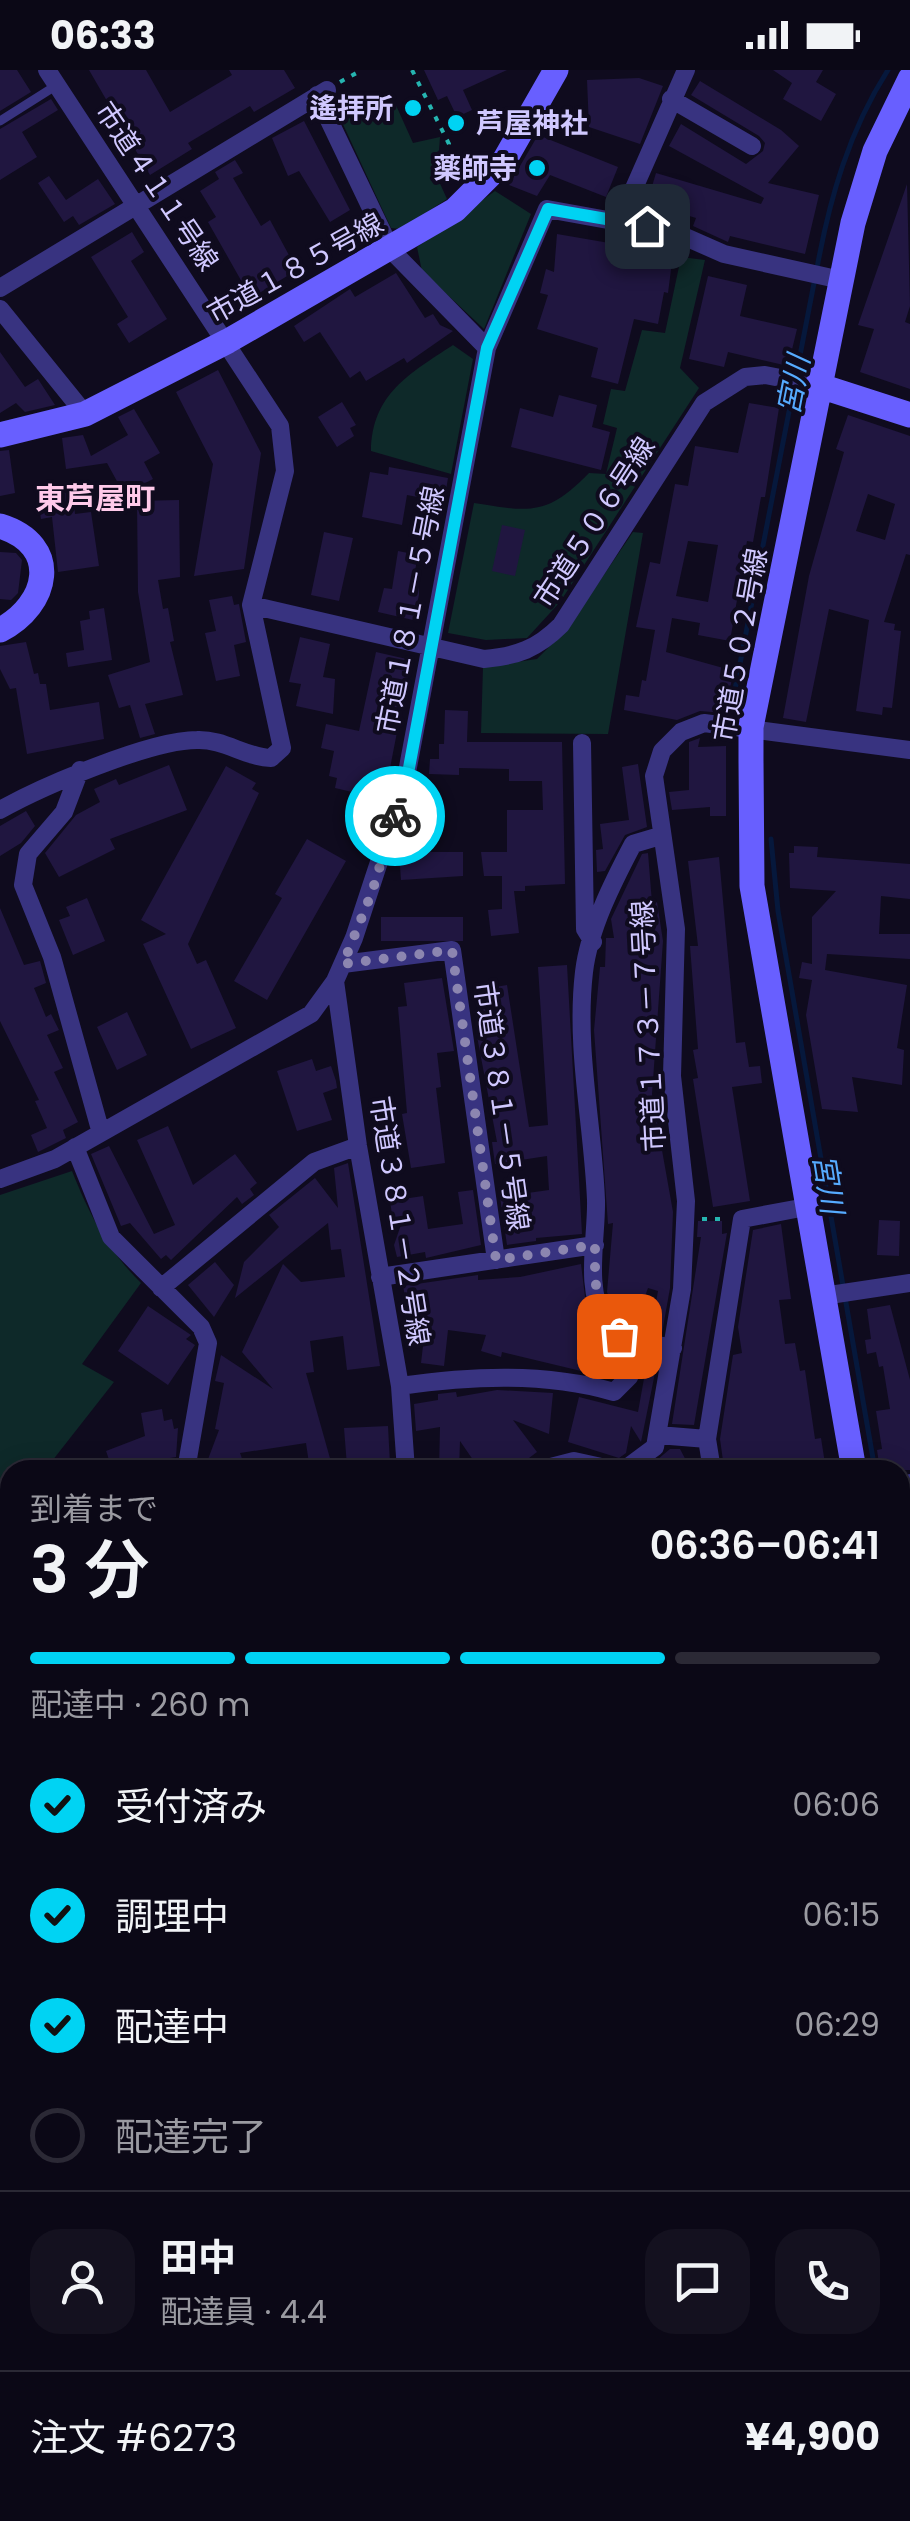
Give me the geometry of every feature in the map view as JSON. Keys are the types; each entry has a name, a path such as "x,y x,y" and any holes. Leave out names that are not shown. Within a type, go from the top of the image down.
{"street":[{"name":"市道１８５号線","path":"0,434 85,414 228,341 391,250 463,203 504,161 556,70"},
{"path":"686,70 620,220 674,232 724,254 834,278"},
{"name":"市道４１１号線","path":"52,77 280,426 285,471 252,606"},
{"name":"市道５０２号線","path":"853,1460 838,1294 806,1207 752,886 751,727 834,278 875,152 910,79"},
{"path":"0,288 322,92 391,250 487,348"},
{"path":"671,99 752,146"},
{"name":"市道１８１－５号線","path":"0,1179 75,1147 311,1014 339,972 372,892 406,784 487,348 548,209 620,220"},
{"path":"0,309 85,414"},
{"name":"市道５０６号線","path":"431,648 484,659 516,656 542,644 562,626 704,404 744,376 812,384"},
{"path":"812,384 910,415"},
{"path":"0,526 15,531 38,554 43,581 32,610 0,630"},
{"path":"0,810 49,790 80,770 194,740 224,743 255,757 271,758 282,748 252,606 431,648"},
{"name":"市道１７３－７号線","path":"658,1435 682,1290 685,1219 672,1076 676,928 654,776 662,751 681,732 704,722 751,727"},
{"path":"751,727 910,750"},
{"path":"582,743 585,929 593,942"},
{"path":"80,770 64,812 28,854 23,884 52,957 101,1133"},
{"path":"660,836 633,844 613,882 584,970 584,1064 596,1201 596,1298 604,1320 619,1336 674,1348"},
{"name":"市道３８１－５号線","path":"339,972 452,950 496,1260"},
{"name":"市道３８１－２号線","path":"339,972 358,1146 400,1386 405,1460"},
{"path":"161,1288 314,1162 358,1146"},
{"path":"75,1147 111,1237 200,1327 208,1343 188,1460"},
{"path":"710,1460 707,1439 742,1220 806,1207"},
{"path":"380,1277 595,1245"},
{"path":"838,1294 910,1283"},
{"path":"400,1386 473,1376 592,1386 614,1392 629,1377 646,1342"},
{"path":"641,1460 655,1447 658,1435 707,1439"}],"lane":[{"path":"0,121 52,77"}],"path":[{"path":"412,70 450,144 446,178 463,203"},
{"path":"322,92 350,73 360,71 362,79"},
{"path":"685,1219 742,1220"}],"green space":[{"path":"365,100 372,111 395,103 413,143 440,137 437,177 447,199 401,229 391,228 335,107"},
{"path":"495,191 531,214 484,329 422,271 417,247"},
{"path":"681,257 705,260 680,368 699,388 560,602 527,638 486,640 448,633 474,503 537,508 561,497 589,473 606,474 617,428 603,424 611,389 625,391 642,330 665,333"},
{"path":"453,345 473,359 451,474 371,451 378,414 396,387"},
{"path":"633,532 643,533 608,734 481,733 483,667 537,659 567,629"},
{"path":"72,1171 100,1231 141,1283 82,1364 114,1382 53,1460 0,1460 0,1195"}],"building":[{"path":"0,70 17,70 31,92 0,111"},
{"path":"89,70 146,70 170,112 232,75 229,70 284,70 295,88 254,112 250,106 188,143 192,149 150,175"},
{"path":"424,70 507,70 463,90 472,110 457,117 447,96 438,100"},
{"path":"773,70 823,70 816,82 836,94 821,121 783,99 792,83"},
{"path":"639,78 663,86 640,144 589,127 587,80"},
{"path":"700,81 781,130 799,146 768,183 819,195 805,254 730,236 728,242 693,226 696,218 647,203 656,173 761,204 764,198 669,146 681,124 746,164 763,151 765,143 759,136 691,95"},
{"path":"51,99 58,110 22,132 37,157 0,180 0,129"},
{"path":"304,121 350,210 330,222 299,171 288,176 272,138"},
{"path":"538,135 618,167 606,197 550,175 537,196 509,185"},
{"path":"235,160 243,173 233,178 261,226 270,220 297,270 251,298 208,222 216,217 200,191 219,179 215,172"},
{"path":"49,176 66,200 98,179 115,204 79,225 73,216 64,222 38,183"},
{"path":"907,184 910,306 905,322 910,324 910,389 860,372 874,329 858,325"},
{"path":"132,232 144,252 131,261 167,319 129,343 117,324 128,317 91,257"},
{"path":"557,234 673,254 668,293 664,292 658,324 634,319 618,384 591,377 598,348 537,329 548,295 540,293 546,269 554,272"},
{"path":"396,273 425,318 433,314 440,325 453,331 407,363 404,358 366,381 360,371 350,378 320,332 304,342 294,326 350,289 355,297"},
{"path":"708,276 747,285 740,316 797,329 788,366 728,352 724,367 689,359"},
{"path":"0,352 25,387 38,379 55,405 25,412 16,403 0,413"},
{"path":"218,370 261,453 244,569 194,576 213,464 176,392"},
{"path":"559,395 597,405 592,427 610,432 601,470 511,447 520,408 553,417"},
{"path":"342,402 356,425 350,428 354,436 337,447 318,417"},
{"path":"749,403 779,408 765,497 761,497 753,542 747,541 730,641 698,635 700,623 672,618 666,652 734,671 724,713 700,711 677,720 624,710 626,695 639,697 642,680 646,681 655,630 636,627 650,562 660,564 675,484 688,486 695,446 738,453","holes":["688,541 718,545 708,602 676,596"]},
{"path":"134,409 160,453 144,462 153,479 124,494 107,463 66,469 62,438 83,435 91,456 128,435 118,417"},
{"path":"848,415 910,436 910,555 906,554 884,622 895,624 894,630 901,631 892,708 883,707 882,715 856,711 869,620 829,609 806,722 783,718 809,576 844,452 836,449","holes":["868,494 895,504 885,540 856,531"]},
{"path":"9,450 15,493 0,496 0,451"},
{"path":"389,467 448,478 444,502 407,495 402,525 362,517 370,472 388,475"},
{"path":"72,490 75,514 91,512 99,566 58,572 52,517 41,519 37,495"},
{"path":"179,500 180,577 158,580 163,609 168,608 174,641 170,642 183,695 145,704 155,734 140,738 130,705 119,708 108,675 150,662 138,592 137,501"},
{"path":"502,525 525,530 515,576 492,571"},
{"path":"324,532 353,538 339,601 311,595"},
{"path":"398,551 418,555 414,576 419,577 419,595 413,620 378,612 384,588 392,589"},
{"path":"0,552 16,553 22,560 18,593 11,600 0,599"},
{"path":"232,596 234,605 239,604 246,642 234,645 240,676 216,681 205,633 216,631 209,600"},
{"path":"104,608 112,660 68,667 66,653 84,650 80,621 90,619 89,611"},
{"path":"300,637 330,644 323,677 335,679 333,714 296,706 301,684 289,682"},
{"path":"26,642 34,674 38,673 40,684 46,684 50,710 99,702 104,739 27,754 16,688 10,689 0,669 0,646"},
{"path":"376,652 411,660 384,799 373,802 371,813 348,808 352,792 335,788 337,778 329,776 334,751 321,748 326,724 359,731"},
{"path":"445,710 468,711 467,742 562,742 565,884 525,886 525,891 514,891 519,933 491,936 488,910 502,909 502,876 484,876 481,852 507,852 507,810 543,810 542,781 509,781 509,769 459,768 459,775 429,774 430,759 439,759 439,744 444,744"},
{"path":"700,738 698,747 726,746 726,816 710,816 710,807 672,810 669,792 689,790 689,742"},
{"path":"638,764 647,827 625,835 605,871 597,872 596,850 603,849 600,824 629,820 622,767"},
{"path":"169,765 187,810 110,839 115,849 59,877 45,853 76,815 100,802 94,789 116,779 119,785"},
{"path":"226,766 256,783 252,789 259,793 188,944 197,964 206,960 236,1028 191,1049 143,944 166,934 141,920"},
{"path":"26,811 35,826 21,843 0,856 0,826"},
{"path":"307,839 346,861 267,1000 234,981 282,898 275,894"},
{"path":"794,846 818,847 817,857 910,864 910,899 881,896 879,934 910,934 910,959 827,954 825,970 907,985 897,1048 904,1050 902,1085 852,1077 858,1112 822,1109 806,1015 812,980 799,978 802,962 812,964 812,917 836,891 790,888 789,853 794,853"},
{"path":"399,852 463,852 463,876 401,880"},
{"path":"648,853 652,903 657,902 663,941 652,1094 673,1212 670,1288 662,1333 651,1331 658,1291 648,1288 634,1327 616,1314 607,1292 613,1223 608,1224 594,1030 606,938 614,938 611,919 642,854"},
{"path":"719,857 736,1043 745,1042 749,1067 760,1066 762,1083 732,1087 750,1201 713,1207 693,1079 698,1078 693,1050 698,1049 690,946 698,946 688,861"},
{"path":"87,898 105,941 73,955 59,920 70,916 66,907"},
{"path":"0,908 24,965 40,961 46,983 34,988 46,1017 51,1014 59,1030 47,1035 63,1068 54,1072 78,1122 63,1130 66,1138 38,1152 31,1135 47,1128 35,1101 39,1100 0,1021"},
{"path":"381,917 463,917 463,941 381,941"},
{"path":"567,965 582,1234 507,1245 500,1197 549,1190 547,1156 495,1164 492,1142 497,1142 476,1031 485,1030 478,990 507,985 529,1127 548,1125 538,967"},
{"path":"442,978 454,1051 437,1053 441,1087 436,1088 445,1163 411,1168 402,1114 407,1113 398,1007 407,1006 404,983"},
{"path":"127,1012 147,1055 117,1070 97,1027"},
{"path":"312,1059 316,1071 331,1066 336,1081 337,1088 323,1093 332,1120 297,1131 277,1071"},
{"path":"168,1126 193,1185 235,1154 257,1183 250,1189 254,1195 242,1204 237,1197 171,1260 166,1255 161,1259 130,1223 121,1226 91,1154 109,1146 154,1234 175,1225 137,1140"},
{"path":"348,1163 380,1366 347,1370 343,1336 310,1341 314,1372 306,1373 330,1460 309,1460 306,1443 240,1453 242,1460 208,1460 219,1430 215,1429 224,1383 215,1381 221,1355 273,1389 242,1352 283,1264 301,1282 345,1277 341,1249 331,1250 328,1223 235,1298 244,1262 279,1227 269,1215 315,1178 338,1208 334,1168"},
{"path":"473,1190 481,1245 426,1258 425,1252 397,1257 394,1245 403,1219 393,1221 390,1201 423,1196 428,1229 463,1224 458,1192"},
{"path":"879,1220 900,1221 899,1256 877,1255"},
{"path":"698,1221 722,1221 722,1234 727,1233 694,1425 672,1424 701,1237 697,1237"},
{"path":"781,1224 791,1299 779,1300 785,1344 795,1343 800,1371 805,1370 815,1439 821,1438 824,1460 723,1460 720,1439 733,1355 742,1353 738,1327 753,1230"},
{"path":"215,1262 234,1285 214,1317 188,1285"},
{"path":"581,1264 590,1338 595,1338 597,1350 602,1349 603,1338 626,1350 618,1370 584,1358 581,1371 502,1352 501,1357 481,1351 486,1335 448,1330 444,1366 421,1363 425,1329 412,1331 403,1286 478,1275 478,1280 520,1277"},
{"path":"890,1305 910,1380 910,1460 878,1460 877,1450 882,1449 876,1411 890,1409 883,1366 879,1367 876,1352 867,1354 865,1340 871,1339 867,1309"},
{"path":"148,1306 191,1335 186,1339 195,1345 168,1385 118,1351"},
{"path":"653,1357 658,1358 641,1442 631,1426 626,1453 619,1458 568,1442 579,1397 638,1412 645,1373"},
{"path":"497,1390 553,1393 549,1434 513,1420 537,1452 526,1460 473,1460 460,1441 459,1460 439,1460 440,1427 416,1431 414,1404 438,1400 438,1394 456,1392 457,1397"},
{"path":"162,1409 164,1421 172,1419 174,1429 178,1428 176,1457 109,1460 106,1451 145,1436 141,1413"},
{"path":"388,1426 390,1460 347,1460 344,1428"},
{"path":"670,1449 680,1449 686,1460 657,1460"}],"waterway":[{"name":"宮川","path":"817,268 843,165 862,117 888,70"},
{"name":"宮川","path":"796,376 815,278"},
{"name":"宮川","path":"731,710 794,386"},
{"name":"宮川","path":"771,839 778,911 873,1460"}],"way so far":[{"path":"395,816 372,892 343,964 452,950 496,1260 595,1245 596,1298 604,1320 619,1336"}],"place":[{"name":"遙拝所","path":"413,108"},
{"name":"芦屋神社","path":"456,123"},
{"name":"薬師寺","path":"537,168"}],"district":[{"name":"東芦屋町","path":"95,499"}],"route":[{"path":"395,816 406,784 487,348 548,209 647,226"}]}
